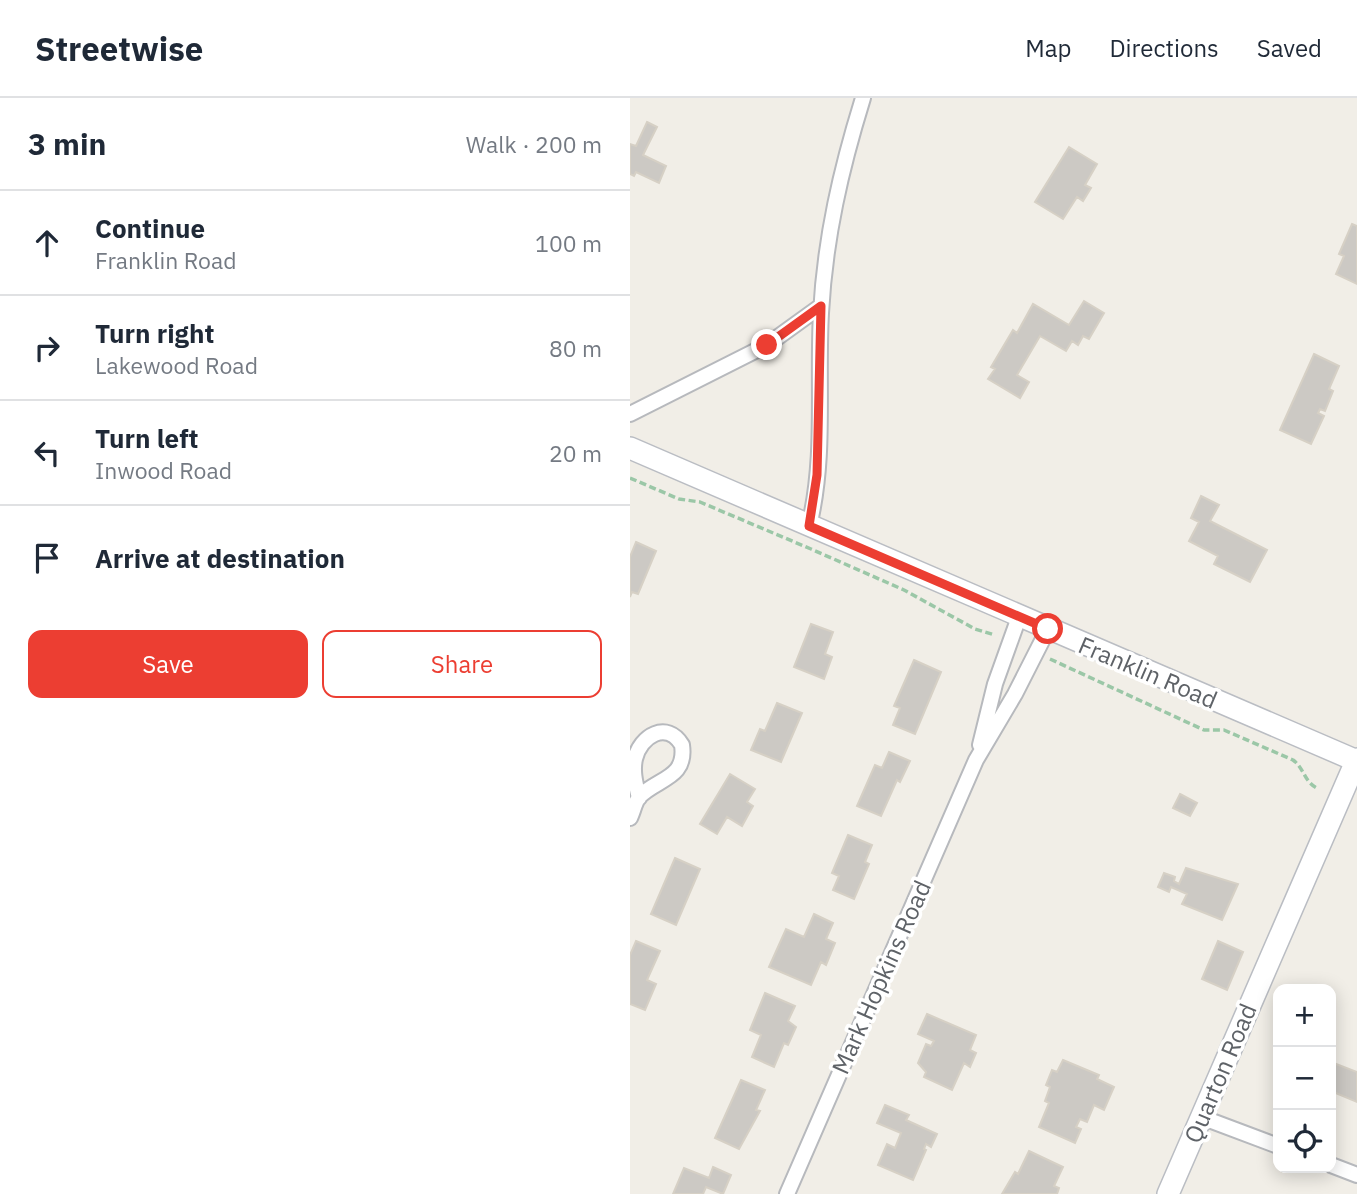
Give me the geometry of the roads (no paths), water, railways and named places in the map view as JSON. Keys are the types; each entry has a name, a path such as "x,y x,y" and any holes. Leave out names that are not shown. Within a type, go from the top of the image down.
{"street":[{"path":"809,526 817,475 821,306 832,209 863,98"},
{"path":"630,414 757,351 821,306"},
{"name":"Franklin Road","path":"630,448 1357,761"},
{"name":"Mark Hopkins Road","path":"976,760 995,684 1019,617"},
{"name":"Mark Hopkins Road","path":"787,1194 976,760 1016,694 1048,629"},
{"path":"630,818 639,798 666,781 681,764 682,745 673,735 659,732 651,734 639,748 634,769 639,798"},
{"name":"Quarton Road","path":"1168,1194 1357,761"},
{"path":"1201,1117 1273,1144"},
{"path":"1336,1167 1357,1175"}]}
